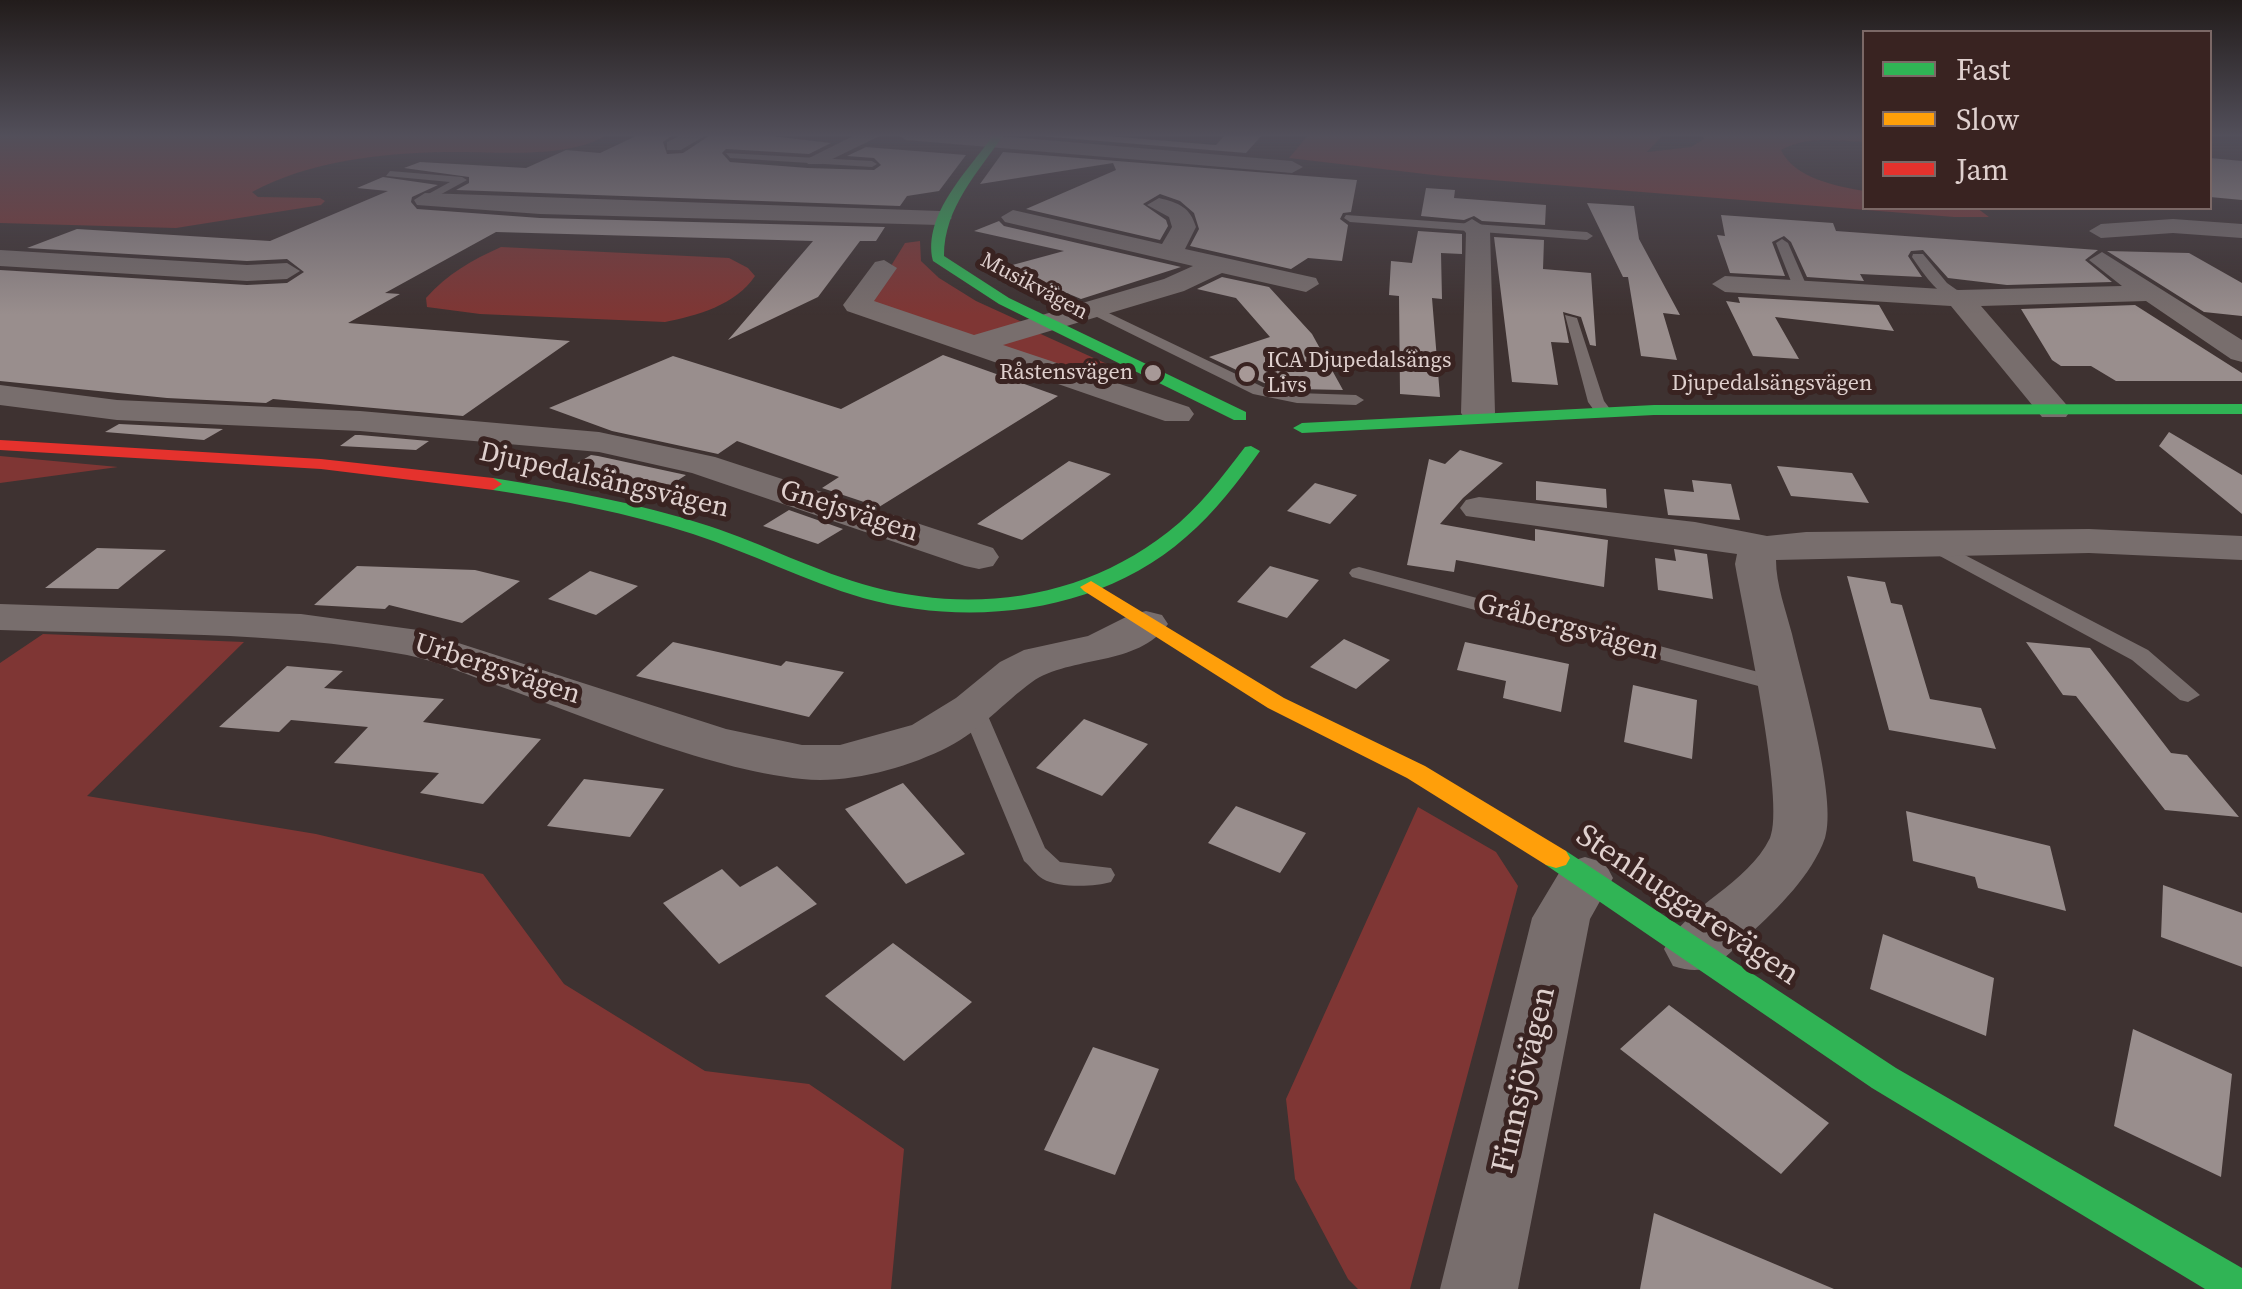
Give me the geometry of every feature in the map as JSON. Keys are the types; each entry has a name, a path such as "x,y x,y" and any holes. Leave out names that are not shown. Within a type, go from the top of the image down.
{"street":[{"path":"425,200 540,208 940,218 957,194"},
{"path":"1159,204 1180,214 1184,227 1170,252"},
{"path":"1013,217 1306,284"},
{"name":"Musikvägen","path":"940,218 934,244 938,258 976,286 1240,416 1272,415 1291,443"},
{"path":"1472,226 1478,230 1478,413"},
{"path":"2242,231 2173,226 2101,245 2153,293 2242,353"},
{"path":"0,258 247,273 287,271"},
{"path":"971,345 1174,285 1219,264"},
{"path":"884,268 857,305 1177,414"},
{"path":"1725,284 1959,298 2153,293"},
{"path":"1959,298 2054,410"},
{"name":"Gnejsvägen","path":"0,396 117,410 302,422 360,421 599,442 702,465 979,556"},
{"name":"Djupedalsängsvägen","path":"1291,443 1478,413 1602,409 2242,409"},
{"path":"1240,416 1224,423 1233,443 1291,443"},
{"path":"250,458 302,422"},
{"name":"Djupedalsängsvägen","path":"0,445 374,468 517,487 701,530 898,599 988,603 1091,586 1127,572 1192,522 1236,476 1233,443"},
{"path":"1478,508 1694,534 1768,548 1806,544 2089,541 2242,548"},
{"path":"1694,950 1758,896 1800,834 1800,787 1776,684 1755,564 1758,554 1768,548"},
{"name":"Stenhuggarevägen","path":"1091,586 1276,703 1416,772 1585,878 1884,1078 2242,1289"},
{"name":"Urbergsvägen","path":"0,617 301,626 418,642 718,744 802,762 840,762 886,752 930,736 973,709 1016,672 1040,660 1102,646 1146,624"},
{"name":"Finnsjövägen","path":"1479,1289 1561,918 1585,878"}],"lane":[{"path":"425,200 436,194"},
{"path":"1350,218 1587,236"},
{"path":"1782,244 1801,290"},
{"path":"1918,256 1942,286 1959,298"},
{"path":"1092,309 1258,390 1297,398 1356,400"},
{"path":"1570,318 1596,402 1602,409"},
{"path":"1932,544 2140,655 2188,695"},
{"name":"Gråbergsvägen","path":"1359,572 1776,684"},
{"path":"973,709 1034,854 1052,872 1100,875"}],"shaded area":[{"path":"0,194 255,194 325,201 321,205 176,228 0,223"},
{"path":"1669,194 1862,194 1862,210"},
{"path":"1867,210 1980,210 1989,217"},
{"path":"920,241 921,261 939,278 1022,322 966,339 867,305 905,243"},
{"path":"501,247 729,258 755,276 726,302 665,322 480,314 427,307 426,298 443,282"},
{"path":"1034,331 1116,368 1070,375 984,345"},
{"path":"0,456 118,467 0,483"},
{"path":"43,634 244,642 87,796 316,834 483,874 564,984 705,1071 809,1084 904,1149 891,1289 0,1289 0,663"},
{"path":"1418,807 1496,852 1518,886 1410,1289 1358,1289 1348,1279 1295,1179 1286,1099"}],"building":[{"path":"381,194 418,194 411,202 417,209 540,218 885,227 876,241 860,241 818,297 728,340 813,241 496,232 385,293 400,294 348,323 570,341 463,416 273,399 266,403 167,398 0,381 0,270 247,285 287,283 304,272 287,259 247,261 27,248 77,229 270,241"},
{"path":"571,194 919,194 907,196 900,206"},
{"path":"1060,194 1160,194 1143,204 1166,220 1168,226 1160,240 1026,209"},
{"path":"1160,194 1354,194 1351,212 1343,213 1340,219 1348,225 1342,261 1308,258 1291,269 1190,246 1199,229 1194,213 1180,201"},
{"path":"1425,194 1546,205 1545,225 1482,221 1474,216 1464,220 1421,216"},
{"path":"2212,194 2242,194 2242,200 2212,197"},
{"path":"1587,203 1634,206 1639,239 1680,315 1663,313 1677,360 1641,356 1628,277 1623,277"},
{"path":"1721,215 1833,223 1836,231 2098,250 2085,260 2112,282 2007,285 1948,278 1923,250 1911,251 1908,256 1922,277 1860,274 1864,281 1807,277 1791,242 1784,236 1772,242 1785,276 1730,273 1717,235 1725,236"},
{"path":"999,221 1004,226 1181,267 1081,299 1005,267 1064,251 974,231"},
{"path":"1418,231 1462,234 1462,254 1441,253 1442,299 1432,298 1440,397 1400,394 1399,296 1389,295 1391,261 1412,263"},
{"path":"1494,237 1544,240 1543,269 1591,273 1596,346 1590,345 1581,317 1563,312 1569,343 1551,342 1558,385 1512,382"},
{"path":"2107,251 2189,253 2242,283 2242,316 2204,312"},
{"path":"1222,277 1269,287 1312,334 1343,390 1297,389 1264,383 1209,357 1270,337 1236,298 1197,289"},
{"path":"1738,297 1879,305 1894,331 1775,317 1799,359 1753,356 1726,301 1740,303"},
{"path":"2135,305 2242,373 2242,381 2116,381 2091,366 2061,366 2052,360 2021,309"},
{"path":"943,355 1058,396 879,507 822,488 839,477 737,441 718,454 612,431 549,408 673,356 841,409"},
{"path":"119,424 223,429 204,440 105,432"},
{"path":"2169,432 2242,475 2242,514 2159,446"},
{"path":"355,435 429,441 416,450 340,446"},
{"path":"1460,450 1503,463 1440,524 1535,541 1535,529 1608,540 1604,587 1456,560 1454,572 1407,565 1429,459 1445,464"},
{"path":"591,455 686,475 663,490 569,468"},
{"path":"1069,461 1111,474 1022,540 977,524"},
{"path":"1777,466 1852,473 1869,503 1791,496"},
{"path":"1692,480 1731,484 1740,520 1668,515 1664,489 1694,492"},
{"path":"1536,481 1606,489 1607,508 1536,500"},
{"path":"1315,483 1357,495 1330,524 1287,511"},
{"path":"789,510 843,529 818,544 763,526"},
{"path":"97,548 166,550 118,589 45,588"},
{"path":"1674,549 1707,554 1713,599 1658,590 1655,558 1676,561"},
{"path":"357,566 475,570 520,581 462,623 389,605 385,609 314,605"},
{"path":"1270,566 1319,580 1287,618 1237,602"},
{"path":"590,571 638,586 596,615 548,599"},
{"path":"1847,576 1885,582 1891,603 1902,605 1930,699 1981,708 1996,749 1889,730"},
{"path":"1344,639 1390,660 1356,689 1310,667"},
{"path":"673,642 781,666 786,661 844,672 809,717 636,676"},
{"path":"1465,642 1569,664 1561,712 1503,698 1506,681 1457,670"},
{"path":"2026,642 2090,648 2171,753 2187,755 2239,817 2165,810 2076,696 2063,695"},
{"path":"287,666 343,671 324,688 444,699 423,722 541,739 483,804 420,793 439,773 334,763 368,727 291,720 279,732 219,727"},
{"path":"1633,685 1697,700 1692,759 1624,742"},
{"path":"1084,719 1148,744 1102,796 1036,768"},
{"path":"584,779 664,789 630,837 547,826"},
{"path":"903,783 965,854 906,884 845,809"},
{"path":"1236,806 1306,833 1280,873 1208,843"},
{"path":"1906,811 2050,846 2066,911 1978,888 1975,877 1913,861"},
{"path":"777,866 817,904 719,964 663,903 722,869 740,887"},
{"path":"2163,885 2242,913 2242,967 2161,937"},
{"path":"1883,934 1994,978 1986,1036 1870,989"},
{"path":"893,943 972,1002 904,1061 825,996"},
{"path":"1669,1005 1829,1123 1781,1174 1620,1049"},
{"path":"2133,1029 2232,1074 2221,1177 2114,1126"},
{"path":"1093,1047 1159,1069 1115,1175 1044,1150"},
{"path":"1654,1213 1834,1289 1640,1289"}],"traffic: fast":[{"path":"956,194 942,223 938,258 1004,301 1240,416"},
{"path":"1302,428 1654,410 2242,409"},
{"path":"493,484 676,522 873,594 930,605 984,607 1037,601 1087,587 1134,565 1177,535 1216,497 1251,451"},
{"path":"1556,858 1884,1078 2241,1289"}],"traffic: slow":[{"path":"1091,587 1276,703 1416,772 1556,858"}],"traffic: jam":[{"path":"0,445 321,464 493,484"}],"place":[{"name":"Råstensvägen","path":"1153,373"},
{"name":"ICA Djupedalsängs Livs","path":"1247,374"}]}
